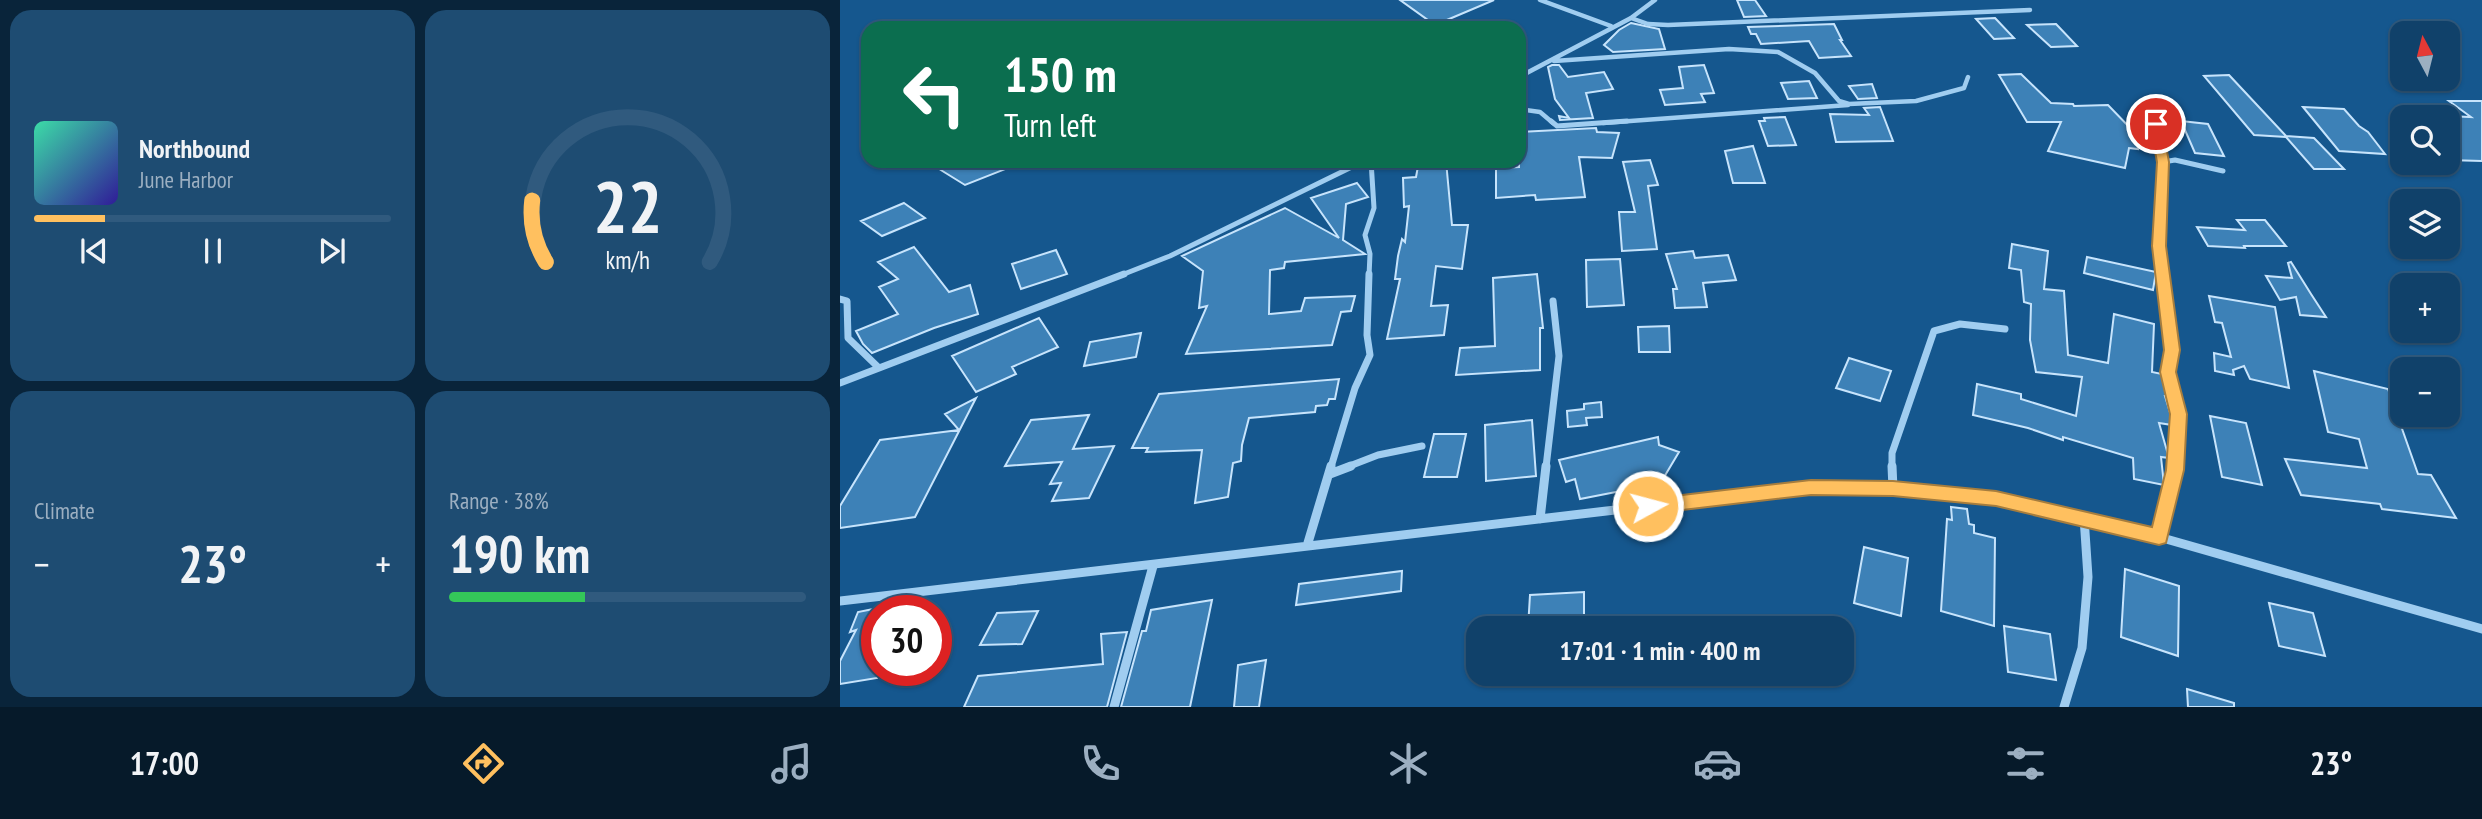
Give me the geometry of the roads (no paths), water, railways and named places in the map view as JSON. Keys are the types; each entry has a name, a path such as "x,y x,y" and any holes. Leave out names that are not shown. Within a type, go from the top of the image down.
{"street":[{"path":"1540,0 1611,26"},
{"path":"1526,74 1554,61 1611,26 1631,18 1656,0"},
{"path":"1631,18 1648,24 1668,24 2030,10"},
{"path":"1554,61 1729,49 1778,52 1815,73 1839,101 1849,104"},
{"path":"1526,110 1540,112 1557,126 1684,119 1849,104 1916,101 1964,88 1968,77"},
{"path":"2156,124 2163,162 2159,246 2172,350 2168,372 2179,414 2175,470 2159,537"},
{"path":"2163,162 2175,160 2223,171"},
{"path":"840,383 1170,256 1350,168"},
{"path":"1307,546 1355,388 1370,355 1367,335 1370,254 1365,235 1374,208 1371,168"},
{"path":"840,299 847,301 848,338 877,367"},
{"path":"1540,519 1559,356 1553,302"},
{"path":"1893,489 1892,453 1934,331 1947,324 1980,324 2005,329"},
{"path":"1330,474 1378,455 1422,446"},
{"path":"840,601 1811,487 1893,489 1996,498 2159,537 2482,629"},
{"path":"2064,707 2082,649 2088,577 2084,517"},
{"path":"1114,707 1153,566"}]}
